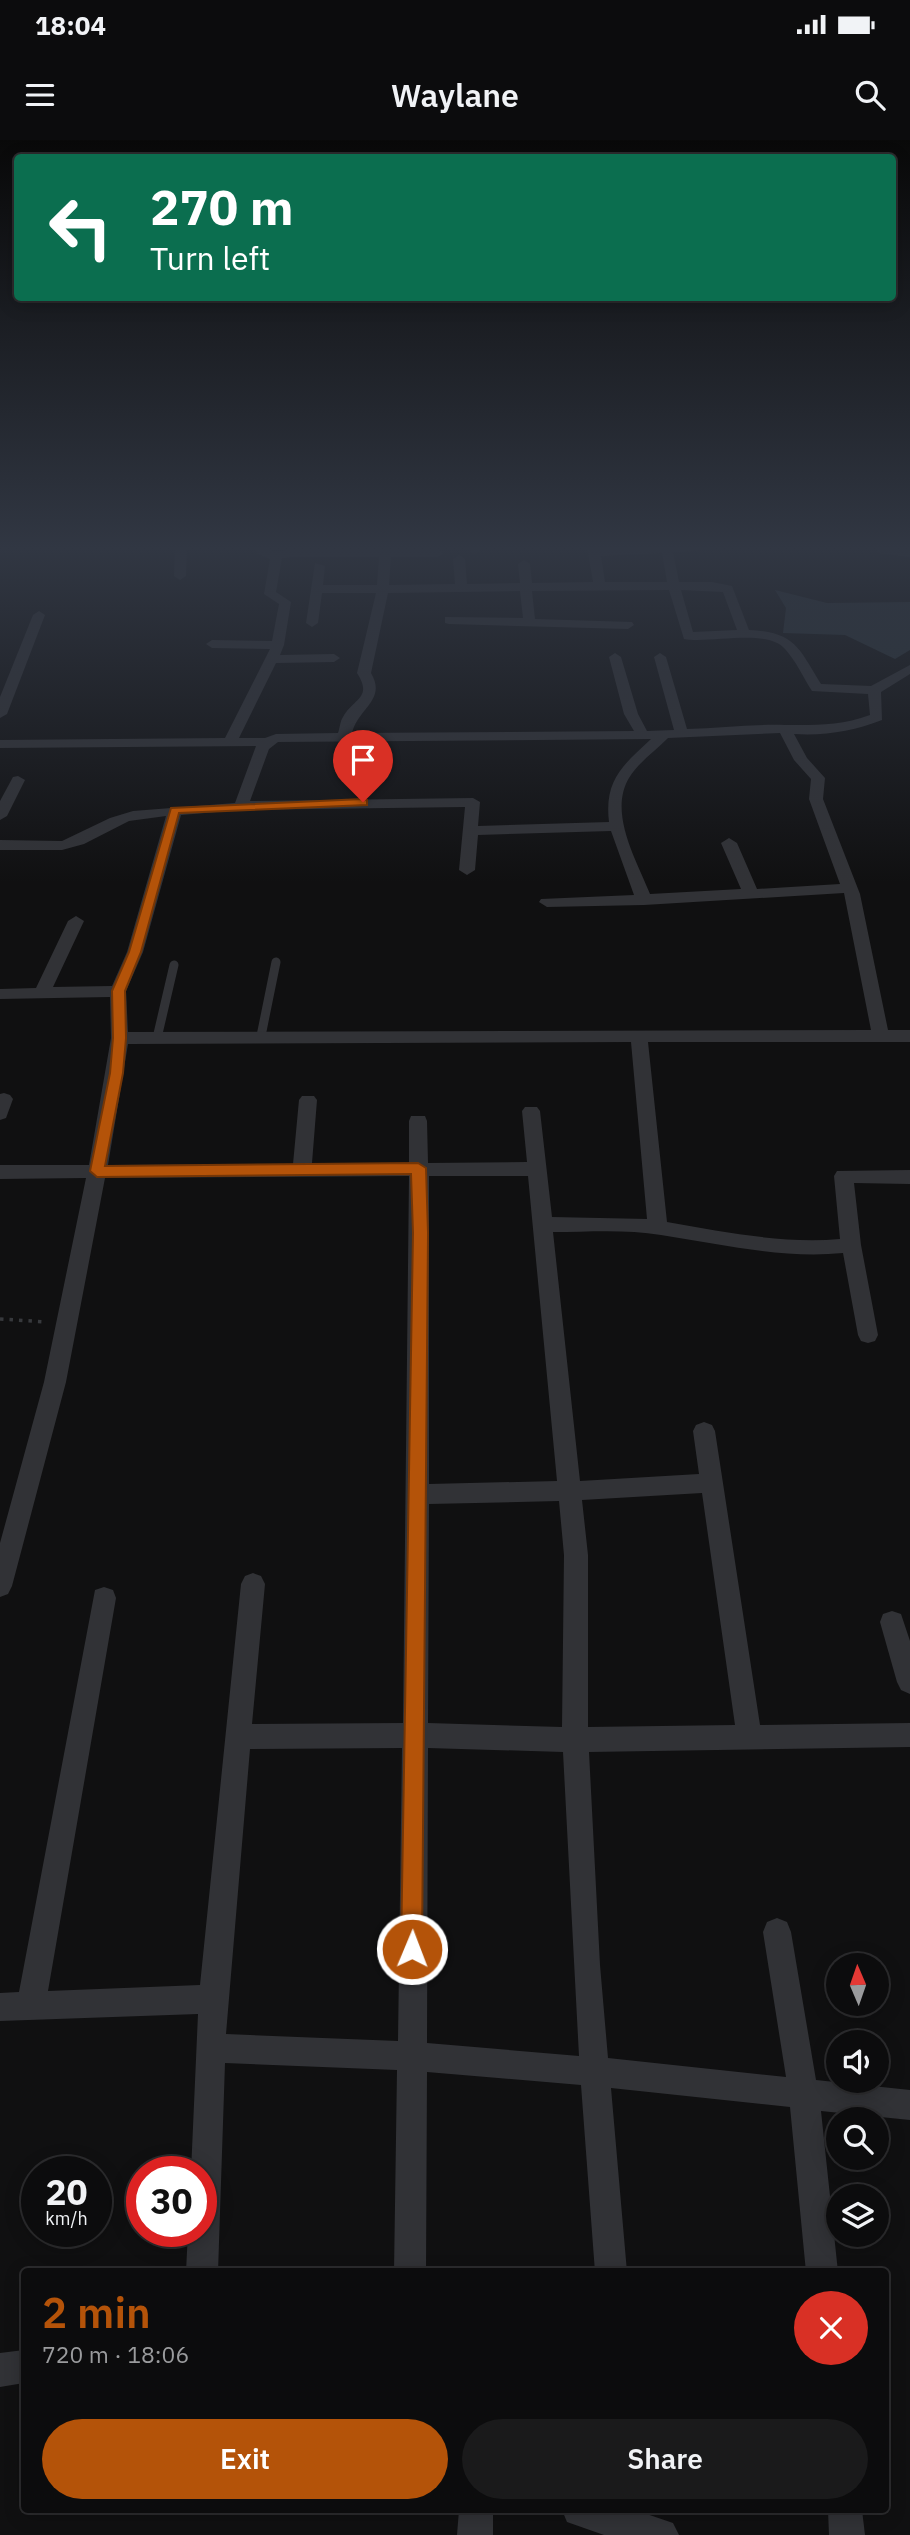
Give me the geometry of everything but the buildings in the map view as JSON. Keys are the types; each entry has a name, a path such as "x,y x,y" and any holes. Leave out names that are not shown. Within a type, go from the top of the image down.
{"street":[{"path":"0,714 22,659"},
{"path":"231,740 272,659 286,659"},
{"path":"344,738 349,718 369,695 370,683 364,673 367,659"},
{"path":"615,659 631,714 643,735"},
{"path":"661,659 682,734"},
{"path":"798,659 817,688 874,690 907,674"},
{"path":"0,744 267,741 276,738 663,735 834,729 872,720 878,714 874,690"},
{"path":"785,729 801,760 818,778 816,799 850,888 881,1037"},
{"path":"644,900 617,825 612,801 621,779 663,735"},
{"path":"241,806 267,741"},
{"path":"0,816 18,780"},
{"path":"0,845 69,844 90,835 111,820 175,810 241,806 472,802 467,870"},
{"path":"0,1586 55,1382 67,1323 116,1073 120,1038 118,991 135,952 175,810"},
{"path":"470,831 617,825"},
{"path":"729,843 751,894"},
{"path":"547,902 644,900 850,888"},
{"path":"41,993 76,921"},
{"path":"0,994 118,991"},
{"path":"120,1038 910,1036"},
{"path":"639,1038 658,1227"},
{"path":"302,1169 308,1100"},
{"path":"531,1111 576,1555 575,1740 586,1965 597,2072 611,2268"},
{"path":"410,2268 418,1121"},
{"path":"0,1172 538,1169"},
{"path":"868,1335 851,1245 844,1176 910,1177"},
{"path":"543,1223 658,1227 709,1237 808,1249 851,1245"},
{"path":"704,1431 749,1735"},
{"path":"417,1494 570,1491 711,1483"},
{"path":"202,2268 213,1999 253,1584"},
{"path":"31,2006 104,1598"},
{"path":"892,1622 910,1682"},
{"path":"238,1737 415,1735 575,1740 749,1735 910,1735"},
{"path":"777,1932 804,2096 821,2268"},
{"path":"0,2007 213,1999"},
{"path":"211,2048 410,2056 597,2072 804,2096 910,2105"},
{"path":"0,2370 21,2367"},
{"path":"475,2535 476,2513"},
{"path":"593,2513 640,2523"},
{"path":"845,2513 847,2535"}],"lane":[{"path":"261,1036 275,962"},
{"path":"157,1038 174,965"}],"path":[{"path":"0,1319 67,1323"}],"route":[{"path":"363,802 175,810 135,952 118,991 120,1038 116,1073 97,1171 418,1168 420,1233 412,1949"}]}
